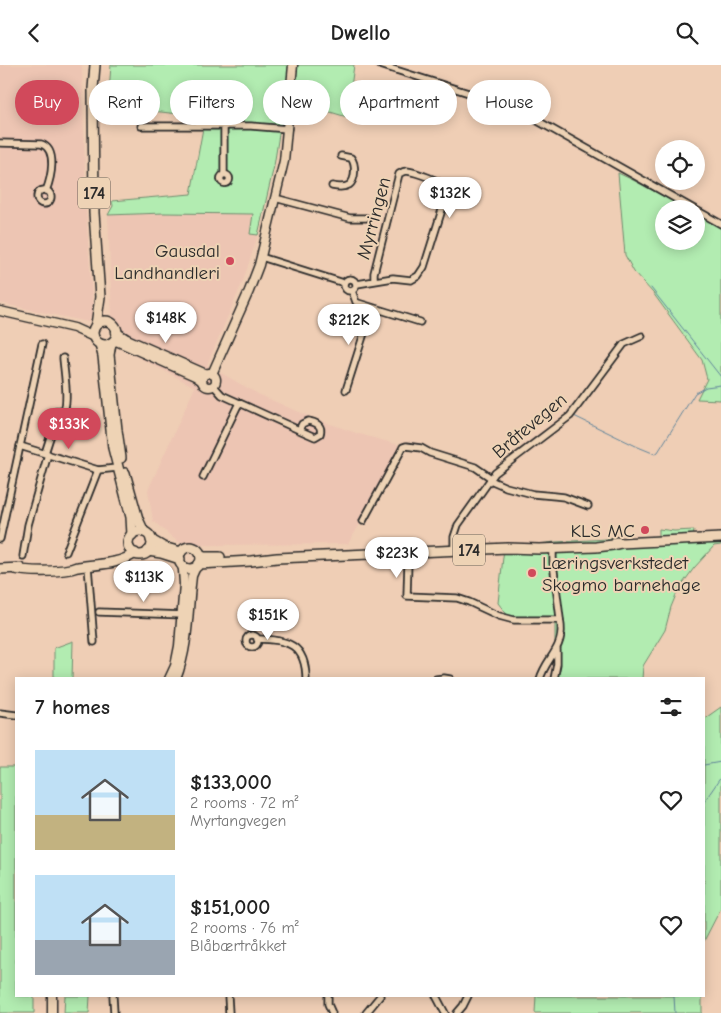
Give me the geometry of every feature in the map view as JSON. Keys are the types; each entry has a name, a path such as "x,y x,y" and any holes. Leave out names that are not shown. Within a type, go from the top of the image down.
{"main road":[{"name":"174","path":"90,65 91,80"},
{"name":"174","path":"94,80 95,65"},
{"name":"174","path":"93,125 94,213 100,297 96,326 93,332 103,356 112,448 131,517 132,535"},
{"name":"174","path":"100,297 109,322 114,326 114,338 110,355 119,449 138,519 144,532 152,540 181,559 189,569 199,562 256,561 277,558 454,550 596,547 621,543 721,538"},
{"path":"96,326 102,322 109,322"},
{"path":"97,340 104,345 114,338"},
{"path":"113,561 126,550 132,535 137,531 144,532"},
{"path":"148,551 152,540"},
{"path":"0,569 100,565 123,559 135,553 128,544"},
{"name":"174","path":"181,559 184,549 191,548 197,550 199,562"},
{"name":"174","path":"135,553 141,555 148,551 181,559"}],"street":[{"path":"214,385 206,386 207,376 254,279 261,257 284,161 293,65"},
{"path":"380,65 513,107 679,200"},
{"path":"141,126 224,126 288,129"},
{"path":"224,126 224,174"},
{"path":"0,143 41,144 47,146 50,151 51,175 46,191"},
{"path":"332,186 347,186 352,181 354,161 351,158 341,156"},
{"name":"Myrringen","path":"357,284 394,278 411,280 418,276 424,267 446,197 446,187 441,182 409,171 399,174 374,273 374,281"},
{"path":"275,198 350,218 366,219"},
{"path":"705,215 721,224"},
{"path":"261,257 344,283"},
{"path":"344,283 351,278 355,280 357,284 352,291"},
{"path":"344,283 346,289 352,291"},
{"path":"352,291 356,301 372,308 420,322"},
{"path":"346,390 372,308"},
{"path":"0,311 74,328 97,340"},
{"path":"74,328 96,326"},
{"name":"Bråtevegen","path":"454,550 454,537 458,525 490,479 499,469 570,415 624,344 642,336"},
{"path":"114,338 195,377 207,376 216,379 214,385 222,395 299,430"},
{"path":"0,539 42,344"},
{"path":"55,422 60,424 65,422 67,416 64,411 66,404 63,358"},
{"path":"203,477 239,403"},
{"path":"23,556 28,525 55,422 53,419 55,412 58,410 64,411"},
{"path":"20,446 98,470 118,468"},
{"path":"363,521 400,451 406,446 475,467 490,479 506,487 533,494 564,497 588,506"},
{"path":"66,552 98,470"},
{"path":"553,547 553,563 562,637 557,650 554,677"},
{"path":"177,677 185,647 184,576 181,559"},
{"path":"171,677 178,656 192,576 199,562"},
{"path":"408,562 407,596 457,598 499,616 514,620 560,620"},
{"path":"88,566 94,642"},
{"path":"99,612 185,615"},
{"path":"257,639 280,641 300,651 305,663 306,677"},
{"path":"541,677 557,650"},
{"path":"0,713 15,715"},
{"path":"52,997 52,1013"},
{"path":"114,997 114,1013"},
{"path":"228,997 229,1013"},
{"path":"328,997 328,1004 332,1013"},
{"path":"366,1013 379,997"},
{"path":"437,997 445,1013"},
{"path":"457,1013 468,997"}],"shaded area":[{"path":"0,65 82,65 86,210 93,313 88,322 0,303"},
{"path":"164,213 253,214 250,234 258,235 243,281 207,365 258,394 305,415 356,433 399,445 392,468 348,544 208,545 178,542 153,521 148,490 195,387 113,344 108,215"}],"green space":[{"path":"111,65 354,65 352,80 340,80 340,115 330,112 330,80 263,80 263,125 281,125 258,235 250,234 253,214 164,213 108,215 113,206 112,201 191,194 204,125 253,125 253,80 170,80 170,113 160,112 160,80 110,80"},
{"path":"618,173 670,200 655,200 655,250 705,250 705,218 721,226 721,400 697,399 707,379 702,360 653,293 634,272 625,255"},
{"path":"659,529 674,531 694,530 693,538 721,537 721,545 714,546 694,568 678,590 665,630 643,666 642,677 555,677 555,623 512,621 498,603 504,548 555,542 659,536"},
{"path":"73,641 72,677 54,677 54,648"},
{"path":"721,707 721,908 705,939 705,718"},
{"path":"0,767 15,767 15,997 34,997 34,1013 0,1013"},
{"path":"65,997 90,997 89,1013 64,1013"},
{"path":"536,997 702,997 702,1013 535,1013"}],"waterway":[{"path":"651,288 721,377"},
{"path":"553,433 574,416 655,454 695,393 706,387 721,385"},
{"path":"705,765 721,762"},
{"path":"705,801 721,777"},
{"path":"674,997 675,1013"}],"place":[{"name":"Gausdal Landhandleri","path":"230,261"},
{"name":"KLS MC","path":"645,530"},
{"name":"Læringsverkstedet Skogmo barnehage","path":"532,573"}]}
